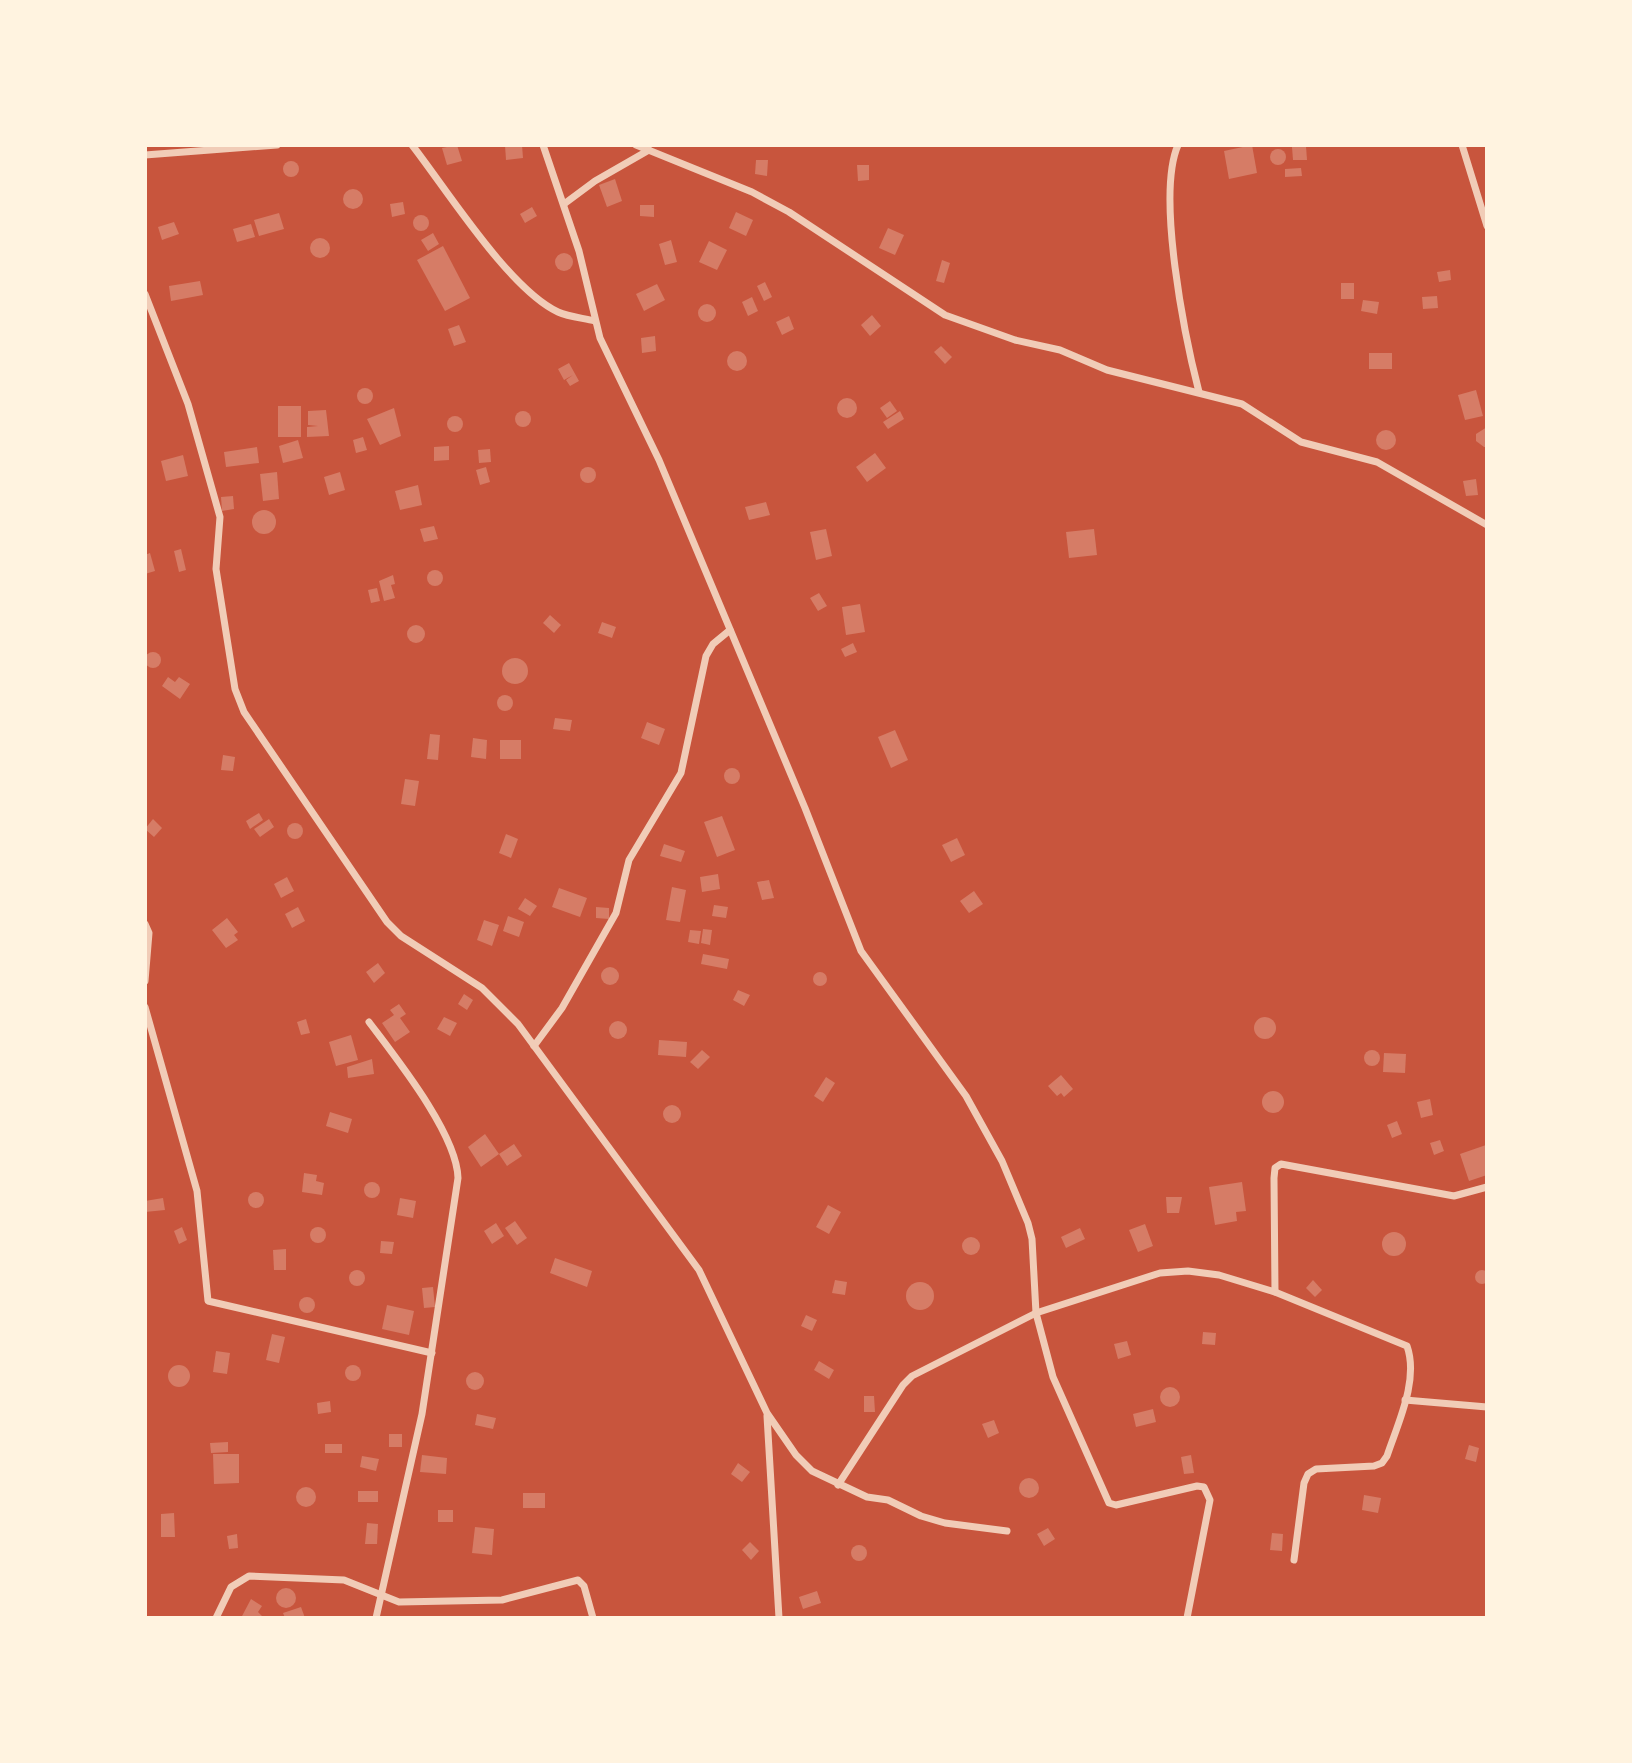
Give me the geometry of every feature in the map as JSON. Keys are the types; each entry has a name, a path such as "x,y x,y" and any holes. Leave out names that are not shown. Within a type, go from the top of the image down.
{"street":[{"path":"145,155 277,145"},
{"path":"412,145 488,244 540,301 559,312 594,321"},
{"path":"543,145 579,251 594,321 659,460 805,808 861,951 966,1096 1002,1161 1032,1238 1036,1313 1063,1404 1109,1503 1116,1505 1198,1486 1205,1487 1209,1492 1210,1500 1187,1618"},
{"path":"636,145 752,192 780,207 946,315 1015,340 1060,350 1107,370 1242,404 1316,448 1377,462 1487,525"},
{"path":"1178,145 1171,185 1177,284 1199,392"},
{"path":"1463,146 1487,226"},
{"path":"564,204 594,181 649,150"},
{"path":"145,294 188,404 220,517 216,569 235,689 244,712 387,922 401,936 482,988 534,1046 699,1270 767,1413 804,1463 838,1485 945,1523 1007,1531"},
{"path":"534,1046 562,1008 616,913 629,860 681,773 706,656 713,644 730,631"},
{"path":"145,924 149,933 145,981"},
{"path":"145,1007 197,1191 208,1301 432,1353"},
{"path":"369,1022 407,1073 454,1153 458,1166 432,1353 407,1489 376,1618"},
{"path":"1275,1292 1274,1178 1275,1168 1281,1164 1454,1196 1487,1186"},
{"path":"838,1485 903,1385 912,1376 1036,1313 1160,1273 1188,1271 1219,1276 1275,1292 1407,1346 1412,1367 1405,1400 1382,1463 1316,1469 1308,1474 1304,1483 1294,1560"},
{"path":"1405,1400 1487,1407"},
{"path":"767,1413 779,1618"},
{"path":"216,1618 231,1587 249,1576 344,1580 399,1602 502,1600 578,1580 584,1586 593,1618"}],"building":[{"path":"457,145 462,161 447,165 442,148"},
{"path":"505,145 522,145 523,158 506,160"},
{"path":"1252,145 1257,173 1229,179 1224,151"},
{"path":"1306,146 1307,160 1293,160 1292,147"},
{"path":"1275,149 1281,149 1286,157 1284,163 1275,165 1270,160 1270,154"},
{"path":"756,160 768,160 767,176 755,174"},
{"path":"288,161 294,161 299,169 297,175 288,177 283,172 283,166"},
{"path":"857,165 869,165 869,180 858,181"},
{"path":"1301,168 1302,176 1285,177 1285,169"},
{"path":"615,179 622,201 607,207 599,185"},
{"path":"349,189 357,189 363,199 357,209 349,209 343,203 343,195"},
{"path":"403,202 405,214 392,217 390,204"},
{"path":"640,205 654,205 654,217 640,216"},
{"path":"532,207 537,216 525,223 520,214"},
{"path":"736,212 753,220 746,236 729,228"},
{"path":"279,213 284,229 259,236 254,220"},
{"path":"418,215 424,215 429,223 427,229 418,231 413,226 413,220"},
{"path":"174,222 179,234 162,240 158,227"},
{"path":"251,224 255,237 237,242 233,229"},
{"path":"888,228 904,235 895,255 879,248"},
{"path":"433,233 439,244 428,251 421,240"},
{"path":"320,238 327,241 330,248 327,255 320,258 313,255 310,248 313,241"},
{"path":"671,240 677,262 665,265 659,244"},
{"path":"709,241 727,250 717,270 699,262"},
{"path":"443,246 470,298 445,311 417,260"},
{"path":"560,253 568,253 573,262 571,269 560,271 555,266 555,258"},
{"path":"942,260 950,263 944,283 936,281"},
{"path":"1450,270 1451,280 1439,282 1437,272"},
{"path":"200,281 203,295 171,301 169,286"},
{"path":"765,282 772,297 764,301 757,286"},
{"path":"1341,283 1354,283 1354,299 1341,299"},
{"path":"657,284 665,300 644,311 636,294"},
{"path":"1437,296 1438,308 1423,309 1422,297"},
{"path":"752,297 758,311 748,316 742,302"},
{"path":"1363,300 1379,302 1377,314 1361,311"},
{"path":"707,304 713,307 716,313 713,319 707,322 701,319 698,313 701,307"},
{"path":"872,315 881,326 870,336 861,325"},
{"path":"789,316 794,329 782,335 776,322"},
{"path":"459,325 466,342 454,346 448,329"},
{"path":"655,336 656,351 642,353 641,338"},
{"path":"941,346 952,357 945,364 934,352"},
{"path":"737,351 744,354 747,361 744,368 737,371 730,368 727,361 730,354"},
{"path":"1369,353 1392,353 1392,369 1369,369"},
{"path":"569,363 579,381 570,386 566,380 573,375 564,380 558,369"},
{"path":"362,388 368,388 373,396 371,402 362,404 357,399 357,393"},
{"path":"1476,390 1483,416 1465,420 1458,395"},
{"path":"847,398 854,401 857,408 854,415 847,418 840,415 837,408 840,401"},
{"path":"890,401 897,411 887,418 880,408"},
{"path":"278,406 301,406 301,437 278,437"},
{"path":"394,408 401,436 380,445 367,419"},
{"path":"326,410 329,436 307,437 307,427 318,426 308,425 308,411"},
{"path":"520,411 526,411 531,419 529,425 520,427 515,422 515,416"},
{"path":"900,411 904,419 888,429 883,422"},
{"path":"452,416 458,416 463,424 461,430 452,432 447,427 447,421"},
{"path":"1487,427 1487,447 1484,447 1476,441 1476,434"},
{"path":"1386,430 1393,433 1396,440 1393,447 1386,450 1379,447 1376,440 1379,433"},
{"path":"363,437 367,450 356,453 353,440"},
{"path":"298,440 303,458 283,463 279,446"},
{"path":"449,446 449,460 434,461 434,447"},
{"path":"257,447 259,463 226,467 224,452"},
{"path":"490,449 491,462 479,463 478,450"},
{"path":"875,453 886,468 867,482 856,467"},
{"path":"183,455 188,476 166,481 161,461"},
{"path":"486,467 490,482 480,485 476,470"},
{"path":"588,467 594,469 594,481 588,483 582,481 580,475 582,469"},
{"path":"277,472 279,499 263,501 260,474"},
{"path":"340,472 345,490 329,495 324,477"},
{"path":"1476,479 1478,495 1466,496 1463,481"},
{"path":"418,485 422,505 400,510 395,491"},
{"path":"233,496 234,509 222,511 221,497"},
{"path":"766,502 770,515 749,520 745,507"},
{"path":"264,510 275,517 276,522 269,533 264,534 253,527 252,522 259,511"},
{"path":"434,526 438,539 424,542 420,529"},
{"path":"826,529 832,556 816,560 810,532"},
{"path":"1094,529 1097,555 1069,558 1066,532"},
{"path":"181,549 186,570 179,572 174,551"},
{"path":"150,553 155,571 145,574 145,555"},
{"path":"432,570 438,570 443,578 441,584 432,586 427,581 427,575"},
{"path":"393,575 395,584 391,585 395,598 384,601 379,581"},
{"path":"377,588 380,601 371,603 368,590"},
{"path":"819,593 827,606 818,611 810,598"},
{"path":"860,604 865,632 846,635 842,607"},
{"path":"550,615 561,625 554,633 543,623"},
{"path":"602,622 616,627 612,638 598,633"},
{"path":"412,625 420,625 425,634 423,641 412,643 407,638 407,630"},
{"path":"853,643 857,652 845,657 841,649"},
{"path":"150,652 156,652 161,660 159,666 150,668 145,663 145,657"},
{"path":"515,658 525,661 528,671 525,681 515,684 505,681 502,671 505,661"},
{"path":"168,677 175,682 179,677 190,684 180,699 162,686"},
{"path":"502,695 508,695 513,703 511,709 502,711 497,706 497,700"},
{"path":"555,718 572,720 570,731 553,729"},
{"path":"647,722 665,729 659,745 641,738"},
{"path":"895,730 908,760 891,768 878,737"},
{"path":"430,734 440,735 438,760 427,759"},
{"path":"473,738 487,740 486,759 471,757"},
{"path":"500,740 521,740 521,759 500,759"},
{"path":"223,755 235,757 233,771 221,770"},
{"path":"729,768 735,768 740,776 738,782 729,784 724,779 724,773"},
{"path":"405,779 419,781 415,806 401,804"},
{"path":"259,813 263,820 250,829 246,821"},
{"path":"722,816 735,850 717,857 704,822"},
{"path":"153,819 162,828 154,837 145,829"},
{"path":"269,819 274,827 260,837 254,829"},
{"path":"292,823 298,823 303,831 301,837 292,839 287,834 287,828"},
{"path":"506,834 518,839 511,858 499,853"},
{"path":"957,838 965,855 951,862 942,845"},
{"path":"664,844 685,851 681,862 660,856"},
{"path":"718,874 720,889 702,892 700,877"},
{"path":"287,877 294,891 281,898 274,884"},
{"path":"769,880 774,898 762,900 757,882"},
{"path":"672,887 686,890 680,922 666,920"},
{"path":"559,888 587,898 580,917 552,907"},
{"path":"974,891 983,904 969,913 960,901"},
{"path":"525,898 537,906 530,916 518,909"},
{"path":"714,905 728,907 726,918 712,916"},
{"path":"298,907 305,921 292,928 285,914"},
{"path":"596,907 609,908 609,919 596,918"},
{"path":"508,916 524,922 519,937 503,931"},
{"path":"227,918 238,932 234,935 238,940 226,948 212,930"},
{"path":"484,920 499,925 492,946 477,940"},
{"path":"703,929 712,930 710,945 701,943"},
{"path":"690,930 701,931 699,944 688,942"},
{"path":"703,954 729,959 727,969 701,964"},
{"path":"378,963 385,973 374,983 366,972"},
{"path":"610,967 616,970 619,976 616,982 610,985 604,982 601,976 604,970"},
{"path":"817,972 823,972 827,979 823,986 817,986 813,982 813,976"},
{"path":"738,990 750,995 744,1006 733,1000"},
{"path":"464,994 473,1000 467,1010 458,1004"},
{"path":"399,1004 406,1014 400,1018 410,1032 395,1042 382,1023 394,1015 390,1010"},
{"path":"444,1017 457,1023 450,1036 437,1029"},
{"path":"1265,1017 1273,1020 1276,1028 1273,1036 1265,1039 1257,1036 1254,1028 1257,1020"},
{"path":"306,1019 310,1033 301,1035 297,1022"},
{"path":"618,1021 624,1024 627,1030 624,1036 618,1039 612,1036 609,1030 612,1024"},
{"path":"351,1035 358,1060 336,1066 329,1042"},
{"path":"659,1040 687,1042 686,1057 658,1055"},
{"path":"702,1050 710,1057 698,1069 690,1062"},
{"path":"1372,1050 1380,1058 1372,1066 1364,1058"},
{"path":"1384,1053 1406,1054 1405,1073 1383,1072"},
{"path":"372,1059 374,1074 348,1078 347,1067"},
{"path":"1061,1075 1073,1089 1064,1097 1061,1093 1057,1096 1048,1086"},
{"path":"826,1077 835,1083 823,1102 814,1096"},
{"path":"1273,1091 1281,1094 1284,1102 1281,1110 1273,1113 1265,1110 1262,1102 1265,1094"},
{"path":"1430,1099 1433,1115 1421,1118 1417,1102"},
{"path":"672,1105 678,1108 681,1114 678,1120 672,1123 666,1120 663,1114 666,1108"},
{"path":"330,1112 352,1119 348,1133 326,1126"},
{"path":"1397,1121 1402,1134 1392,1138 1387,1125"},
{"path":"485,1134 499,1154 481,1167 468,1147"},
{"path":"1440,1140 1444,1151 1434,1155 1430,1143"},
{"path":"514,1144 522,1156 507,1166 499,1154"},
{"path":"1486,1145 1487,1175 1469,1181 1460,1154"},
{"path":"304,1173 317,1175 316,1181 324,1183 322,1195 302,1192"},
{"path":"369,1182 375,1182 380,1190 378,1196 369,1198 364,1193 364,1187"},
{"path":"1242,1182 1246,1211 1236,1212 1237,1221 1215,1225 1209,1187"},
{"path":"253,1192 259,1192 264,1200 262,1206 253,1208 248,1203 248,1197"},
{"path":"1166,1197 1182,1197 1179,1213 1167,1213"},
{"path":"163,1198 165,1210 145,1212 145,1201"},
{"path":"400,1198 416,1201 413,1218 397,1215"},
{"path":"828,1205 841,1212 829,1234 816,1227"},
{"path":"515,1221 527,1238 517,1245 505,1228"},
{"path":"496,1223 504,1236 492,1244 484,1231"},
{"path":"1145,1224 1153,1246 1138,1252 1129,1230"},
{"path":"182,1227 187,1240 179,1244 174,1231"},
{"path":"315,1227 321,1227 326,1235 324,1241 315,1243 310,1238 310,1232"},
{"path":"1080,1228 1085,1239 1066,1248 1061,1237"},
{"path":"1394,1232 1403,1235 1406,1244 1403,1253 1394,1256 1385,1253 1382,1244 1385,1235"},
{"path":"971,1237 977,1240 980,1246 977,1252 971,1255 965,1252 962,1246 965,1240"},
{"path":"381,1241 394,1242 392,1254 380,1253"},
{"path":"286,1249 286,1270 274,1270 273,1250"},
{"path":"555,1258 592,1271 587,1287 550,1273"},
{"path":"357,1270 363,1272 363,1284 357,1286 351,1284 349,1278 351,1272"},
{"path":"1482,1270 1487,1272 1487,1282 1482,1284 1477,1282 1475,1277 1477,1272"},
{"path":"835,1280 847,1282 845,1295 832,1293"},
{"path":"1313,1280 1322,1290 1315,1297 1306,1288"},
{"path":"920,1282 930,1286 934,1296 930,1306 920,1310 910,1306 906,1296 910,1286"},
{"path":"433,1287 435,1307 424,1308 422,1288"},
{"path":"307,1297 315,1305 307,1313 299,1305"},
{"path":"387,1305 414,1311 409,1335 382,1329"},
{"path":"806,1315 817,1320 812,1331 801,1326"},
{"path":"1203,1332 1216,1333 1215,1345 1202,1344"},
{"path":"272,1334 285,1337 279,1363 266,1360"},
{"path":"1127,1341 1131,1355 1118,1359 1114,1344"},
{"path":"216,1351 230,1353 227,1374 213,1372"},
{"path":"819,1361 834,1370 829,1379 814,1370"},
{"path":"179,1365 187,1368 190,1376 187,1384 179,1387 171,1384 168,1376 171,1368"},
{"path":"353,1365 361,1373 353,1381 345,1373"},
{"path":"471,1372 479,1372 484,1381 482,1388 471,1390 466,1385 466,1377"},
{"path":"1170,1387 1177,1390 1180,1397 1177,1404 1170,1407 1163,1404 1160,1397 1163,1390"},
{"path":"864,1396 874,1396 875,1412 864,1412"},
{"path":"330,1401 331,1412 318,1414 317,1403"},
{"path":"1153,1409 1156,1422 1136,1427 1133,1414"},
{"path":"477,1414 496,1418 493,1429 475,1425"},
{"path":"994,1420 999,1433 988,1438 982,1424"},
{"path":"389,1434 402,1434 402,1447 389,1447"},
{"path":"228,1442 228,1452 211,1453 210,1443"},
{"path":"325,1444 342,1444 342,1453 325,1453"},
{"path":"1469,1445 1479,1448 1476,1462 1465,1459"},
{"path":"213,1454 239,1454 239,1483 214,1484"},
{"path":"422,1455 447,1458 446,1474 420,1472"},
{"path":"1191,1455 1194,1473 1184,1474 1181,1457"},
{"path":"362,1456 379,1459 376,1471 360,1467"},
{"path":"738,1463 750,1472 742,1482 731,1474"},
{"path":"1029,1478 1036,1481 1039,1488 1036,1495 1029,1498 1022,1495 1019,1488 1022,1481"},
{"path":"306,1487 313,1490 316,1497 313,1504 306,1507 299,1504 296,1497 299,1490"},
{"path":"358,1491 378,1491 378,1502 358,1502"},
{"path":"523,1493 545,1493 545,1508 523,1508"},
{"path":"1364,1495 1381,1498 1378,1513 1362,1510"},
{"path":"438,1510 453,1510 453,1522 438,1522"},
{"path":"174,1513 175,1537 161,1537 161,1514"},
{"path":"367,1523 378,1524 377,1544 365,1544"},
{"path":"475,1527 494,1529 492,1555 472,1553"},
{"path":"1048,1528 1055,1539 1044,1546 1037,1534"},
{"path":"1272,1533 1283,1534 1282,1551 1270,1550"},
{"path":"237,1534 238,1548 229,1549 227,1536"},
{"path":"750,1542 759,1551 751,1560 742,1550"},
{"path":"856,1545 862,1545 867,1553 865,1559 856,1561 851,1556 851,1550"},
{"path":"282,1588 290,1588 296,1598 290,1608 282,1608 276,1602 276,1594"},
{"path":"817,1591 821,1603 803,1609 799,1597"},
{"path":"251,1599 262,1606 258,1612 264,1618 241,1618"},
{"path":"301,1607 305,1618 285,1618 283,1613"}]}
